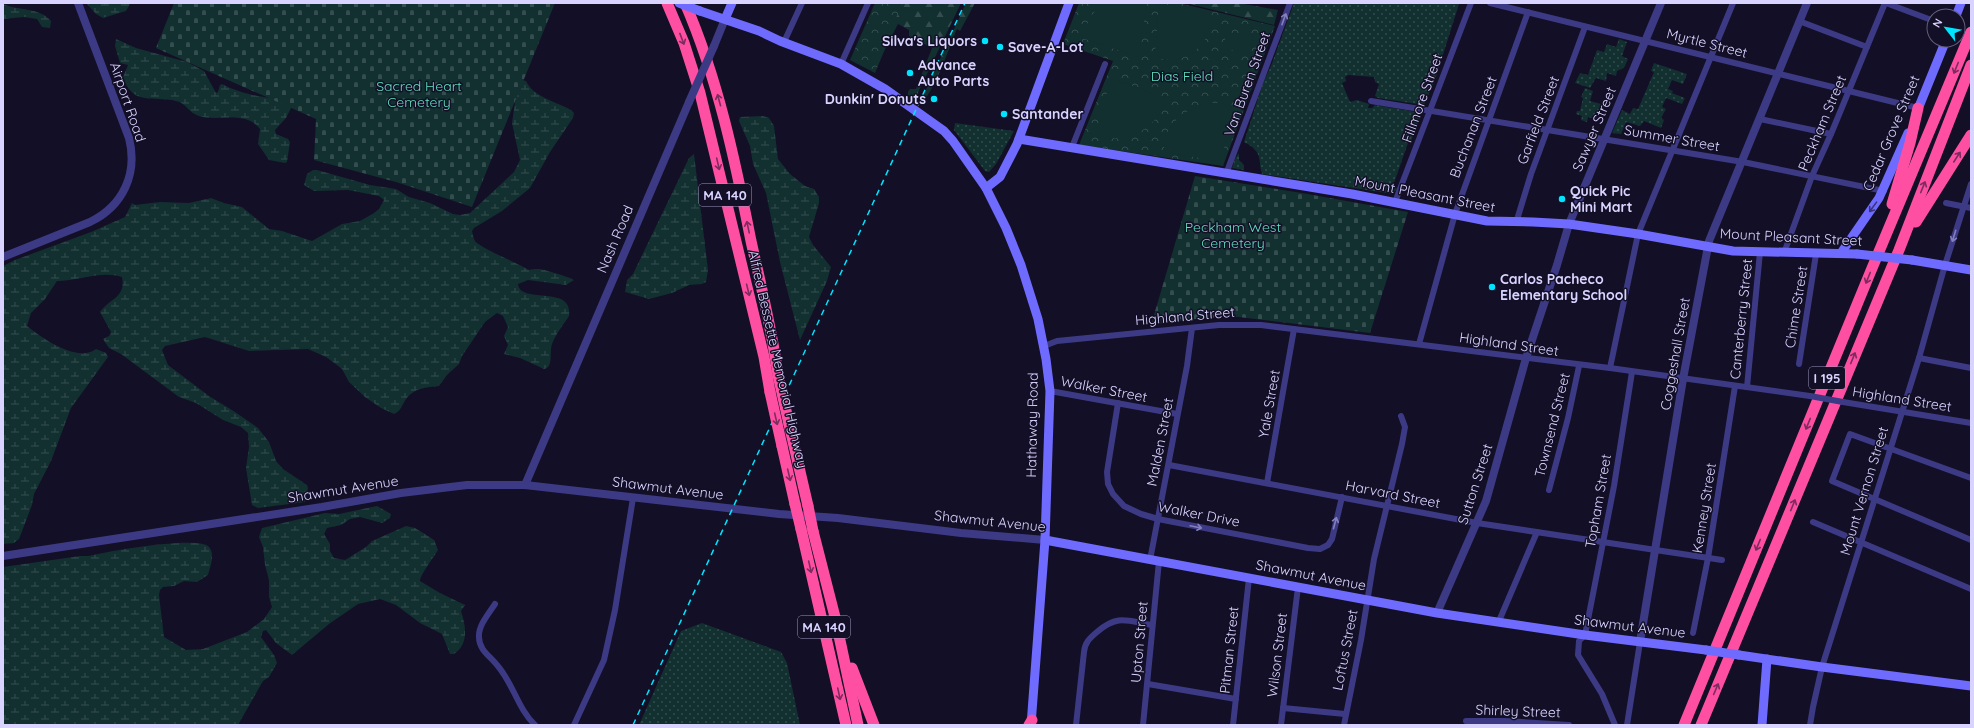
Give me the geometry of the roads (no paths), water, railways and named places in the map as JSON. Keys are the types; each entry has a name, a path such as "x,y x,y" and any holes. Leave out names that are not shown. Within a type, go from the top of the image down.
{"highway":[{"name":"Alfred Bessette Memorial Highway","path":"667,3 689,58 707,118 764,356 770,392 846,725"},
{"name":"Alfred Bessette Memorial Highway","path":"685,3 704,52 727,128 767,312 778,375 813,531 835,617 858,725"},
{"name":"I 195","path":"1684,725 1880,248 1971,32"},
{"name":"I 195","path":"1701,725 1899,250 1971,65"},
{"path":"1880,248 1901,177 1918,108"},
{"path":"1899,250 1930,198 1971,135"},
{"path":"835,617 862,699 874,725"}],"main road":[{"path":"679,3 760,31 841,64"},
{"name":"Nash Road","path":"725,19 732,3"},
{"path":"986,188 1000,177 1019,139 1069,3"},
{"name":"Cedar Grove Street","path":"1841,253 1884,191 1943,48"},
{"name":"Hathaway Road","path":"841,64 885,89 940,128 960,150 986,188 1003,222 1020,262 1036,311 1044,346 1050,391 1045,540 1031,723"},
{"name":"Mount Pleasant Street","path":"1019,139 1395,202 1487,221 1569,224 1638,234 1733,251 1857,254 1912,260 1971,270"},
{"name":"Shawmut Avenue","path":"1045,540 1437,613 1585,635 1706,650 1822,668 1971,686"},
{"path":"1762,725 1767,659"}],"street":[{"name":"Airport Road","path":"3,257 97,219 115,204 124,191 130,177 132,161 129,138 78,3"},
{"path":"784,42 802,3"},
{"path":"841,64 868,3"},
{"name":"Van Buren Street","path":"1226,174 1290,3"},
{"name":"Fillmore Street","path":"1395,202 1471,3"},
{"name":"Myrtle Street","path":"1490,3 1918,108"},
{"name":"Sawyer Street","path":"1526,358 1569,224 1661,3"},
{"path":"1610,368 1638,234 1712,58 1733,3"},
{"name":"Coggeshall Street","path":"1626,725 1682,379 1708,247 1807,3"},
{"path":"1886,3 1926,18"},
{"name":"Peckham Street","path":"1784,253 1812,176 1886,3"},
{"name":"Buchanan Street","path":"1419,344 1455,214 1488,119 1528,12"},
{"name":"Nash Road","path":"525,485 725,19"},
{"path":"1799,21 1867,47"},
{"name":"Garfield Street","path":"1516,223 1531,174 1585,27"},
{"path":"1072,147 1105,64"},
{"name":"Summer Street","path":"1372,101 1743,162 1884,191"},
{"path":"1760,119 1831,134"},
{"name":"Mount Vernon Street","path":"1810,725 1822,668 1901,411 1919,358 1945,266 1971,184"},
{"path":"1946,203 1971,208"},
{"name":"Canterberry Street","path":"1747,387 1760,252"},
{"name":"Chime Street","path":"1799,364 1816,254"},
{"name":"Highland Street","path":"1044,346 1057,341 1084,337 1244,324 1419,344 1579,366 1610,368 1810,396 1971,423"},
{"name":"Malden Street","path":"1154,561 1158,519 1187,366 1192,328"},
{"name":"Yale Street","path":"1267,483 1294,329"},
{"name":"Sutton Street","path":"1437,613 1486,501 1526,358"},
{"path":"1919,358 1971,368"},
{"name":"Townsend Street","path":"1549,490 1568,418 1579,366"},
{"name":"Topham Street","path":"1615,725 1602,694 1578,655 1579,641 1585,635 1603,542 1632,372"},
{"name":"Kenney Street","path":"1693,632 1708,558 1735,386"},
{"name":"Walker Street","path":"1050,391 1177,414"},
{"name":"Walker Drive","path":"1118,404 1107,466 1110,489 1116,499 1124,506 1141,514 1158,519 1308,548 1320,549 1328,545 1332,539 1342,497"},
{"name":"Loftus Street","path":"1344,725 1361,640 1374,559 1388,506 1405,427 1401,416"},
{"path":"1971,478 1850,434 1832,481 1971,540"},
{"name":"Harvard Street","path":"1168,465 1477,523 1722,560"},
{"name":"Shawmut Avenue","path":"3,556 322,507 401,493 467,485 525,485 633,498 1045,540"},
{"path":"574,725 604,660 616,610 633,498"},
{"path":"1813,522 1971,589"},
{"path":"1499,622 1537,532"},
{"name":"Upton Street","path":"1143,725 1148,684 1152,625 1154,561"},
{"name":"Pitman Street","path":"1233,725 1249,578"},
{"name":"Wilson Street","path":"1281,725 1298,587"},
{"path":"495,604 480,630 478,637 481,646 501,670 525,712 535,725"},
{"path":"1076,725 1084,652 1087,641 1107,624 1116,620 1152,625"},
{"path":"1148,684 1236,699"},
{"path":"1283,708 1345,714"},
{"name":"Shirley Street","path":"1466,721 1504,721 1569,725"}],"railway":[{"path":"633,725 965,3"}],"place":[{"name":"Silva's Liquors","path":"985,41"},
{"name":"Save-A-Lot","path":"1000,47"},
{"name":"Advance Auto Parts","path":"910,73"},
{"name":"Dunkin' Donuts","path":"934,99"},
{"name":"Santander","path":"1004,114"},
{"name":"Quick Pic Mini Mart","path":"1562,199"},
{"name":"Carlos Pacheco Elementary School","path":"1492,287"}],"park label":[{"name":"Dias Field","path":"1182,76"},
{"name":"Sacred Heart Cemetery","path":"419,94"},
{"name":"Peckham West Cemetery","path":"1233,236"}]}
